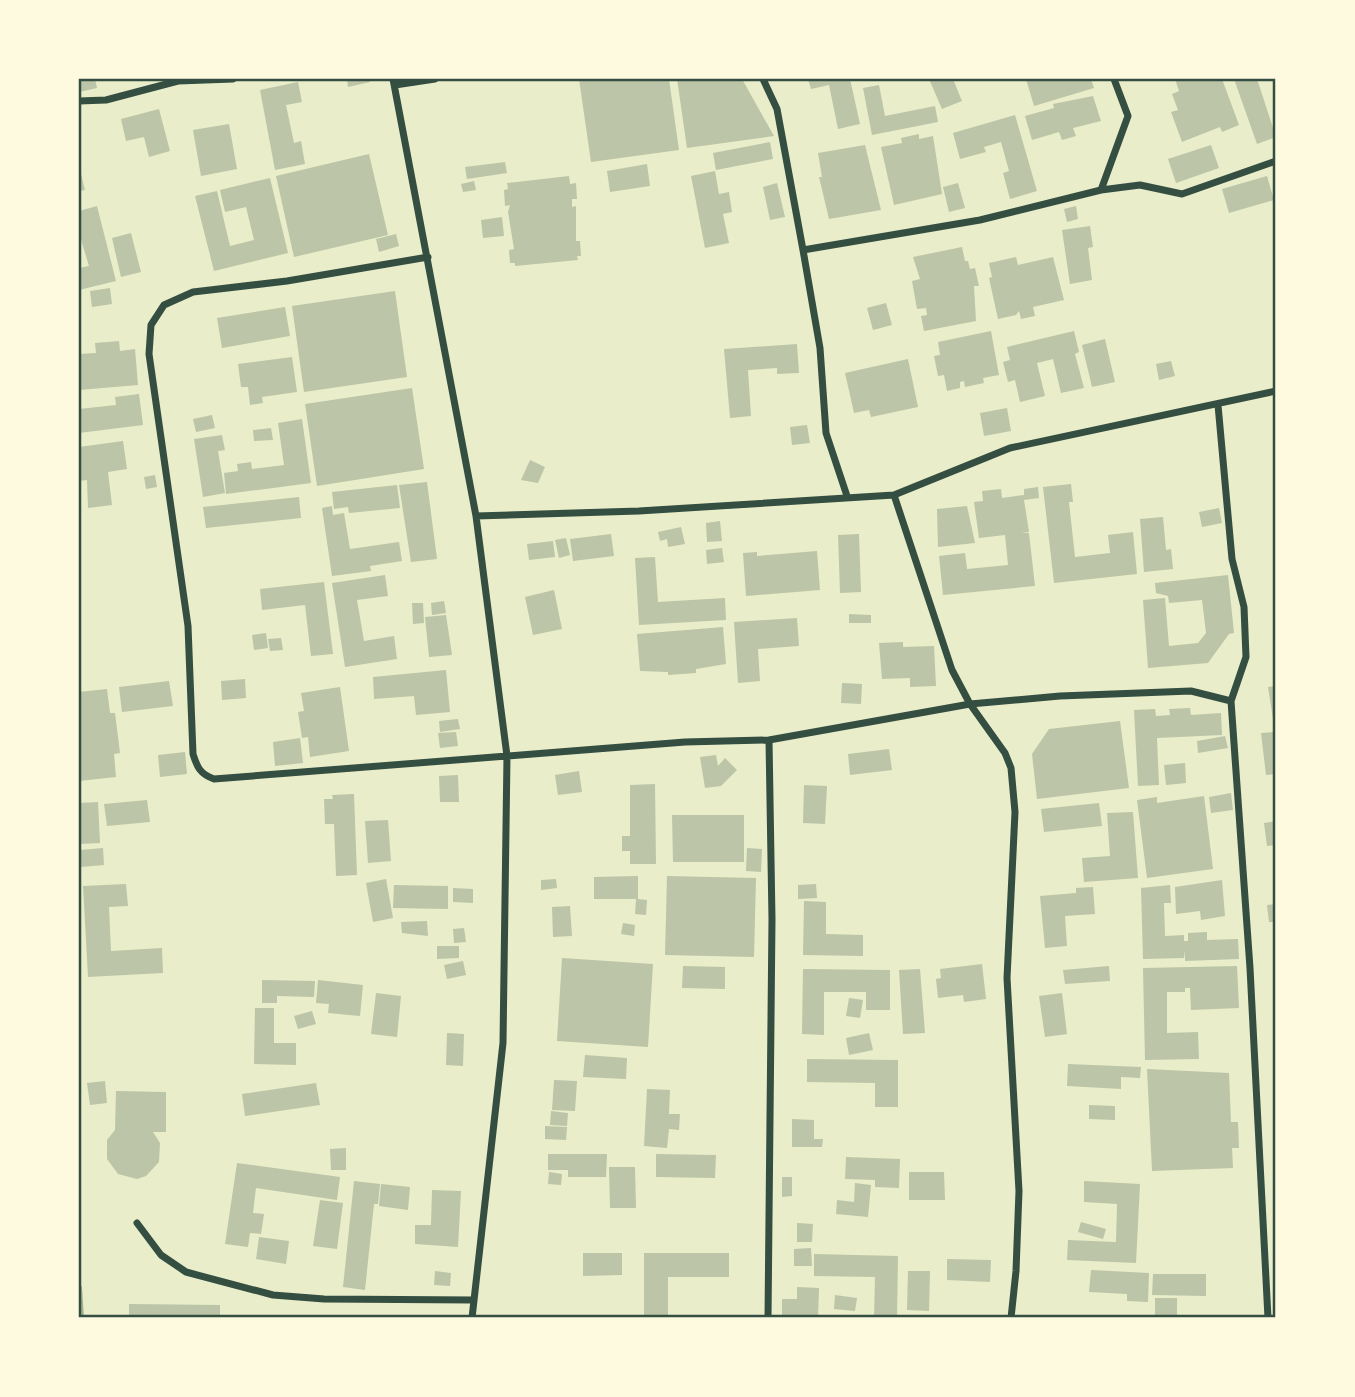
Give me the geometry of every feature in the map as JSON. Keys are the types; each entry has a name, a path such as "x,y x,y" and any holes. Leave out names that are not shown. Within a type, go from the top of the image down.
{"street":[{"path":"79,101 106,100 178,81 233,79"},
{"path":"435,79 394,82 476,516 507,756 503,1042 472,1318"},
{"path":"763,79 777,108 803,250 820,348 826,433 847,496"},
{"path":"1101,190 1128,116 1114,79"},
{"path":"803,250 980,220 1101,190 1140,185 1182,194 1276,161"},
{"path":"428,257 287,281 193,292 164,305 150,325 149,354 188,626 193,754 203,775 214,779 719,740 769,740 970,704 1060,696 1191,691 1231,701"},
{"path":"476,516 639,511 894,495 1010,448 1276,391"},
{"path":"1217,405 1232,559 1244,607 1246,657 1231,701 1250,968 1268,1318"},
{"path":"894,495 952,670 970,704 1005,753 1011,768 1015,812 1007,967 1019,1191 1011,1318"},
{"path":"768,1318 772,933 769,740"},
{"path":"137,1223 161,1255 186,1272 273,1295 324,1299 473,1300"}],"building":[{"path":"79,79 95,79 97,88 79,92"},
{"path":"347,79 370,79 370,82 348,87"},
{"path":"579,79 669,79 679,150 591,162"},
{"path":"677,79 742,79 774,136 687,148"},
{"path":"808,79 850,79 860,124 838,129 829,85 811,89"},
{"path":"929,79 953,79 962,101 942,109"},
{"path":"1026,79 1091,79 1094,88 1034,106"},
{"path":"1175,79 1222,79 1239,125 1222,132 1220,127 1182,142 1171,112 1178,110 1172,94 1179,91"},
{"path":"1234,79 1257,79 1276,137 1257,144"},
{"path":"298,82 302,102 286,105 294,143 301,141 305,164 275,170 260,90"},
{"path":"879,85 885,116 935,106 938,122 872,135 863,88"},
{"path":"1093,96 1101,121 1073,128 1076,136 1062,140 1059,132 1032,140 1025,116 1054,108 1053,104"},
{"path":"159,109 170,151 149,157 144,137 126,141 121,119"},
{"path":"1015,115 1037,191 1010,199 1003,173 1009,171 1001,142 984,147 986,152 960,159 953,133"},
{"path":"229,124 237,169 201,176 193,130"},
{"path":"919,134 919,139 933,136 942,194 894,205 881,147 902,143 901,138"},
{"path":"770,142 773,159 716,170 713,153"},
{"path":"865,145 881,210 829,219 819,177 822,177 818,153"},
{"path":"1211,145 1219,168 1176,183 1168,159"},
{"path":"369,154 388,235 294,257 276,176"},
{"path":"505,162 507,173 467,179 465,167"},
{"path":"647,164 650,186 610,192 607,171"},
{"path":"79,166 85,190 79,191"},
{"path":"715,171 719,194 729,192 732,212 723,214 729,243 705,248 691,176"},
{"path":"569,176 570,184 576,183 577,199 572,199 572,207 576,206 576,241 580,241 581,256 577,256 578,260 515,266 515,263 510,263 509,250 514,249 508,212 510,205 505,206 504,190 508,189 507,183"},
{"path":"1267,176 1274,200 1229,213 1222,189"},
{"path":"270,178 288,253 214,271 195,196 217,191 230,246 254,240 246,207 225,212 220,190"},
{"path":"474,181 476,190 463,192 461,184"},
{"path":"777,183 785,217 770,220 763,187"},
{"path":"958,183 965,208 949,212 943,187"},
{"path":"97,206 116,281 79,290 79,268 89,266 79,233 79,211"},
{"path":"1076,206 1078,219 1067,222 1064,209"},
{"path":"502,217 504,236 483,238 481,220"},
{"path":"1090,226 1093,247 1088,248 1092,280 1070,284 1062,230"},
{"path":"131,233 141,272 121,277 112,238"},
{"path":"396,234 399,246 379,252 376,239"},
{"path":"962,247 965,261 968,261 970,269 975,268 979,286 974,286 976,321 924,331 921,316 927,315 926,308 917,309 912,281 920,279 913,257"},
{"path":"1016,257 1018,265 1053,257 1064,300 1033,307 1035,316 1021,319 1019,311 1016,315 998,319 989,278 992,277 989,263"},
{"path":"110,288 112,304 92,307 90,291"},
{"path":"395,291 407,377 304,392 292,306"},
{"path":"886,303 892,325 873,330 867,308"},
{"path":"285,307 290,336 222,348 217,318"},
{"path":"991,331 999,375 983,378 984,383 965,387 964,381 960,382 960,388 947,391 944,375 938,376 934,356 940,355 938,342"},
{"path":"1074,331 1079,352 1075,354 1084,388 1061,393 1053,359 1037,363 1045,396 1020,402 1015,380 1008,382 1003,362 1010,360 1007,347"},
{"path":"1105,339 1115,382 1092,387 1082,345"},
{"path":"119,341 120,351 135,349 138,385 79,390 79,354 96,353 95,343"},
{"path":"797,344 799,373 777,374 777,368 748,370 751,416 730,418 724,349"},
{"path":"292,357 297,392 262,397 263,403 250,405 248,387 241,387 238,364"},
{"path":"908,359 918,407 871,417 869,410 854,413 845,373"},
{"path":"1171,361 1175,376 1159,380 1156,364"},
{"path":"412,388 424,469 317,486 305,404"},
{"path":"139,394 143,425 79,433 79,409 116,405 115,397"},
{"path":"1007,408 1011,431 984,436 980,413"},
{"path":"212,415 215,428 196,432 193,419"},
{"path":"302,419 311,483 226,494 224,473 238,471 237,464 251,462 252,469 284,465 278,423"},
{"path":"807,425 810,443 792,445 790,427"},
{"path":"271,428 273,440 254,441 253,430"},
{"path":"222,435 225,450 218,451 225,493 203,497 194,439"},
{"path":"123,441 127,469 108,472 112,505 88,508 87,480 79,481 79,447"},
{"path":"530,460 545,467 538,483 521,480"},
{"path":"155,475 157,487 146,489 144,477"},
{"path":"427,482 437,559 411,562 399,485"},
{"path":"1071,484 1073,502 1069,502 1075,557 1110,553 1108,535 1133,532 1137,574 1054,583 1043,487"},
{"path":"397,485 400,508 349,513 348,507 334,509 332,492"},
{"path":"1038,487 1039,498 1024,500 1029,532 1021,533 1029,533 1035,586 943,595 939,556 965,553 967,569 1008,565 1005,535 979,538 974,502 983,501 982,491 1001,489 1002,498 1024,495 1024,489"},
{"path":"299,497 301,518 206,528 203,507"},
{"path":"332,506 333,515 344,513 350,549 399,542 402,561 370,566 371,571 332,576 322,508"},
{"path":"967,506 975,543 938,547 937,509"},
{"path":"1219,508 1222,523 1202,527 1199,512"},
{"path":"1163,517 1166,550 1171,549 1173,569 1144,572 1140,519"},
{"path":"720,521 722,541 707,542 706,523"},
{"path":"681,527 685,544 668,547 667,539 660,541 658,532"},
{"path":"611,534 614,556 573,561 570,539"},
{"path":"859,534 861,592 840,593 838,535"},
{"path":"566,538 570,555 559,558 555,540"},
{"path":"553,541 555,557 529,560 527,544"},
{"path":"722,548 724,562 707,564 706,550"},
{"path":"817,551 820,590 746,596 743,553 757,552 757,556"},
{"path":"655,557 658,602 725,598 726,620 639,625 635,558"},
{"path":"385,575 388,596 357,600 364,641 394,636 397,659 345,667 332,583"},
{"path":"1228,575 1234,633 1229,634 1208,663 1148,668 1143,600 1165,598 1169,646 1198,643 1206,633 1202,600 1169,603 1168,596 1156,593 1155,583"},
{"path":"324,582 333,654 311,656 305,605 262,610 260,589"},
{"path":"554,590 562,629 533,635 525,597"},
{"path":"444,601 446,613 432,615 431,603"},
{"path":"412,603 423,603 424,623 413,624"},
{"path":"849,614 871,615 871,623 849,623"},
{"path":"446,615 452,655 429,657 425,617"},
{"path":"797,618 799,646 758,649 760,681 738,683 734,622"},
{"path":"723,627 726,664 696,669 696,673 668,675 668,672 640,671 637,634"},
{"path":"266,633 268,648 254,650 252,635"},
{"path":"281,638 283,650 270,651 268,639"},
{"path":"903,642 903,647 934,646 936,686 910,687 910,678 882,679 879,643"},
{"path":"446,670 450,712 416,715 414,696 374,699 373,677"},
{"path":"245,679 246,698 222,700 221,681"},
{"path":"169,681 173,706 122,712 119,687"},
{"path":"842,683 862,684 861,704 841,703"},
{"path":"1276,686 1276,774 1266,775 1261,733 1275,732 1268,687"},
{"path":"340,687 349,751 310,757 308,737 302,738 298,712 304,711 301,693"},
{"path":"107,689 110,713 115,713 120,753 114,754 116,777 79,781 79,692"},
{"path":"1190,708 1191,715 1221,713 1222,735 1157,738 1159,785 1138,786 1134,710 1155,709 1156,716 1170,715 1169,709"},
{"path":"458,719 460,729 440,732 439,721"},
{"path":"1120,721 1129,788 1037,799 1032,754 1049,729"},
{"path":"456,732 458,746 440,748 438,733"},
{"path":"1225,736 1228,748 1198,753 1197,741"},
{"path":"300,738 303,763 275,766 273,742"},
{"path":"889,749 892,770 850,775 848,754"},
{"path":"185,752 187,774 160,777 158,755"},
{"path":"716,755 718,766 725,758 737,770 721,786 705,788 700,757"},
{"path":"1185,763 1186,783 1166,785 1164,765"},
{"path":"579,771 582,792 558,795 555,775"},
{"path":"458,775 459,802 440,802 439,776"},
{"path":"655,784 656,864 630,864 630,851 622,851 622,836 630,836 630,785"},
{"path":"804,785 827,786 825,824 803,823"},
{"path":"1231,793 1233,810 1211,813 1209,797"},
{"path":"354,794 357,875 336,876 334,824 325,824 324,799 333,799 332,795"},
{"path":"1204,796 1213,869 1147,878 1137,800 1157,797 1157,803"},
{"path":"147,800 150,822 107,826 104,804"},
{"path":"98,802 100,843 79,844 79,803"},
{"path":"1099,803 1102,826 1044,832 1041,809"},
{"path":"1133,812 1138,878 1084,882 1082,858 1110,856 1107,813"},
{"path":"672,815 744,815 744,862 673,862"},
{"path":"388,820 391,861 368,863 365,821"},
{"path":"1276,821 1276,845 1267,846 1264,823"},
{"path":"103,848 104,865 81,867 80,850"},
{"path":"747,848 762,849 761,872 746,871"},
{"path":"638,876 638,899 647,900 646,915 635,914 636,899 594,899 594,877"},
{"path":"667,876 756,878 754,957 665,955"},
{"path":"386,879 393,918 373,922 366,883"},
{"path":"556,879 557,888 541,890 541,880"},
{"path":"1222,880 1225,916 1201,920 1200,911 1176,914 1175,887"},
{"path":"126,884 128,906 109,907 111,951 162,948 163,973 88,977 83,886"},
{"path":"816,884 817,898 798,899 798,885"},
{"path":"394,885 448,886 448,909 393,908"},
{"path":"1170,885 1171,903 1164,903 1165,936 1184,935 1184,941 1188,941 1188,933 1207,932 1207,940 1238,939 1239,959 1185,961 1185,950 1184,958 1143,959 1141,888"},
{"path":"1093,887 1095,914 1065,916 1067,946 1045,948 1040,896 1076,893 1076,888"},
{"path":"453,888 473,889 473,903 453,902"},
{"path":"804,901 826,902 826,934 863,935 863,956 803,955"},
{"path":"1276,904 1276,922 1269,922 1267,905"},
{"path":"570,906 572,936 553,937 552,907"},
{"path":"427,921 428,936 402,933 401,922"},
{"path":"623,923 635,925 634,936 621,934"},
{"path":"464,928 466,942 454,943 453,929"},
{"path":"437,946 459,946 459,958 437,959"},
{"path":"562,958 653,964 648,1047 557,1041"},
{"path":"463,961 466,975 447,979 444,965"},
{"path":"982,964 986,999 964,1002 963,995 938,998 936,979 941,978 940,969"},
{"path":"683,966 725,967 725,989 682,988"},
{"path":"1109,966 1110,981 1065,984 1063,970"},
{"path":"1237,966 1239,1008 1191,1010 1190,988 1185,988 1185,992 1167,992 1167,1033 1198,1032 1199,1059 1145,1060 1143,968"},
{"path":"803,969 890,970 890,1010 866,1010 866,992 824,992 824,1035 802,1034"},
{"path":"920,969 925,1033 903,1034 899,970"},
{"path":"262,980 315,981 314,997 277,996 277,1003 262,1003"},
{"path":"318,980 363,985 360,1016 328,1013 329,1004 316,1003"},
{"path":"376,993 401,996 397,1037 371,1034"},
{"path":"1062,993 1067,1034 1045,1037 1039,996"},
{"path":"849,998 863,1000 860,1018 846,1016"},
{"path":"255,1008 274,1008 274,1043 296,1043 296,1065 254,1064"},
{"path":"312,1011 316,1024 298,1029 294,1016"},
{"path":"447,1033 464,1034 463,1066 446,1065"},
{"path":"869,1033 873,1050 849,1055 846,1038"},
{"path":"585,1055 627,1058 626,1079 583,1077"},
{"path":"807,1059 898,1060 898,1107 875,1107 875,1083 807,1082"},
{"path":"1068,1064 1141,1067 1140,1078 1121,1077 1121,1089 1067,1086"},
{"path":"1147,1069 1229,1073 1231,1122 1238,1122 1239,1148 1232,1148 1233,1168 1152,1171"},
{"path":"554,1080 577,1081 575,1111 552,1110"},
{"path":"105,1081 107,1103 90,1105 87,1083"},
{"path":"316,1083 320,1105 245,1116 242,1094"},
{"path":"647,1089 670,1090 669,1114 680,1114 679,1130 669,1129 667,1148 644,1146"},
{"path":"116,1091 166,1092 166,1132 153,1132 160,1143 159,1162 146,1176 137,1179 118,1174 107,1159 107,1140 115,1130"},
{"path":"1089,1105 1115,1106 1115,1120 1089,1119"},
{"path":"551,1111 568,1113 567,1126 550,1125"},
{"path":"792,1119 814,1120 814,1139 823,1139 822,1147 792,1147"},
{"path":"545,1126 567,1127 566,1140 545,1139"},
{"path":"346,1148 346,1170 331,1170 330,1149"},
{"path":"548,1154 607,1154 606,1177 568,1177 568,1170 548,1170"},
{"path":"656,1154 716,1155 715,1178 656,1177"},
{"path":"846,1157 900,1159 899,1188 875,1187 875,1180 845,1179"},
{"path":"237,1163 340,1177 337,1200 256,1188 253,1213 264,1214 261,1234 250,1233 248,1247 225,1244"},
{"path":"609,1167 635,1167 636,1208 610,1208"},
{"path":"549,1172 562,1174 561,1185 548,1184"},
{"path":"909,1172 944,1172 945,1200 909,1200"},
{"path":"782,1177 792,1177 792,1196 782,1197"},
{"path":"354,1181 380,1184 378,1204 374,1204 365,1290 343,1287"},
{"path":"1084,1181 1140,1184 1136,1263 1067,1260 1068,1240 1116,1242 1117,1204 1084,1202"},
{"path":"855,1183 871,1185 868,1217 836,1214 837,1200 854,1202"},
{"path":"381,1184 410,1187 408,1210 379,1206"},
{"path":"432,1190 461,1191 458,1247 415,1244 415,1225 431,1225"},
{"path":"320,1200 343,1203 337,1249 313,1246"},
{"path":"1081,1222 1106,1229 1103,1239 1078,1232"},
{"path":"797,1223 813,1224 812,1242 797,1242"},
{"path":"259,1237 289,1241 286,1264 256,1259"},
{"path":"811,1248 812,1266 794,1266 794,1249"},
{"path":"583,1253 622,1253 622,1275 583,1276"},
{"path":"644,1253 729,1253 729,1277 668,1277 668,1318 644,1318"},
{"path":"814,1254 898,1256 897,1318 874,1318 875,1277 814,1276"},
{"path":"947,1259 991,1260 990,1282 947,1280"},
{"path":"1091,1270 1149,1273 1148,1302 1127,1301 1127,1294 1089,1292"},
{"path":"435,1271 451,1273 450,1286 434,1285"},
{"path":"908,1271 930,1271 929,1311 907,1310"},
{"path":"1153,1274 1206,1274 1206,1296 1152,1295"},
{"path":"797,1287 819,1288 818,1318 782,1316 782,1299 797,1299"},
{"path":"835,1295 857,1298 855,1311 834,1309"},
{"path":"1155,1298 1177,1298 1177,1318 1155,1318"},
{"path":"129,1304 220,1305 220,1318 129,1318"}],"waterway":[{"path":"79,1288 81,1318"}]}
